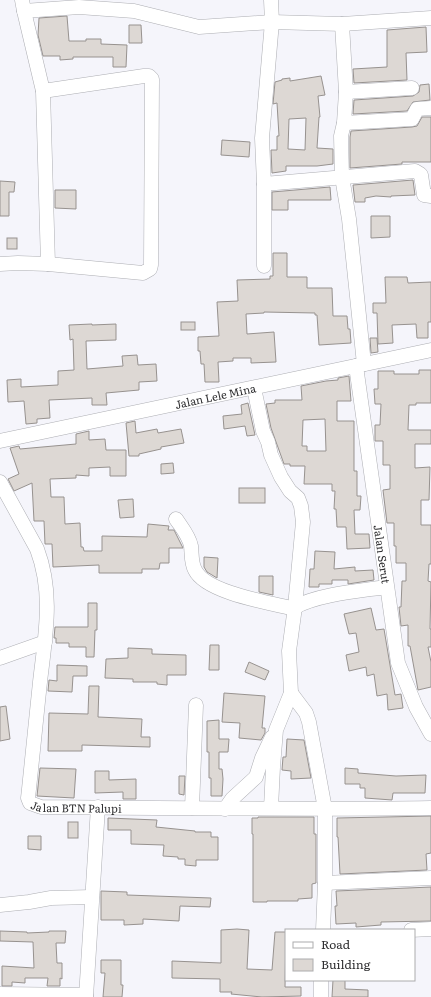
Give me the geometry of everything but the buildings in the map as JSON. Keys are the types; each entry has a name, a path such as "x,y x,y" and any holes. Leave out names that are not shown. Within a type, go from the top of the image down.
{"street":[{"path":"264,266 264,184 262,138 272,22 271,0"},
{"path":"48,264 43,91 23,5 79,3 134,6 199,27 272,22 342,24 431,18"},
{"name":"Jalan Serut","path":"342,24 346,92 344,123 341,136 342,177 350,226 360,365 386,587 398,663 416,707 431,734"},
{"path":"0,264 48,264 143,272 150,269 152,79 149,76 144,76 43,91"},
{"path":"346,92 412,88"},
{"path":"344,123 412,119 417,109 431,108"},
{"path":"264,184 417,172 421,175 424,195 431,196"},
{"name":"Jalan Lele Mina","path":"0,441 431,350"},
{"path":"225,809 232,799 256,777 262,758 276,730 290,693 289,651 295,608 302,522 301,506 298,498 290,491 281,477 271,455 268,442 263,431 254,388"},
{"name":"Jalan BTN Palupi","path":"0,482 32,539 41,559 47,587 48,608 28,798 30,802 41,806 225,809 270,808 325,810 431,808"},
{"path":"176,519 186,533 191,545 192,561 200,578 212,586 238,596 295,608 311,601 336,594 386,587"},
{"path":"0,658 44,642"},
{"path":"290,693 306,713 309,722 325,810 325,883 323,929"},
{"path":"192,808 196,705"},
{"path":"270,808 276,730"},
{"path":"256,777 270,808"},
{"path":"0,994 86,996 98,807"},
{"path":"325,883 431,878"},
{"path":"0,905 24,903 51,898 92,897"},
{"path":"415,930 431,929"},
{"path":"321,981 321,997"}]}
